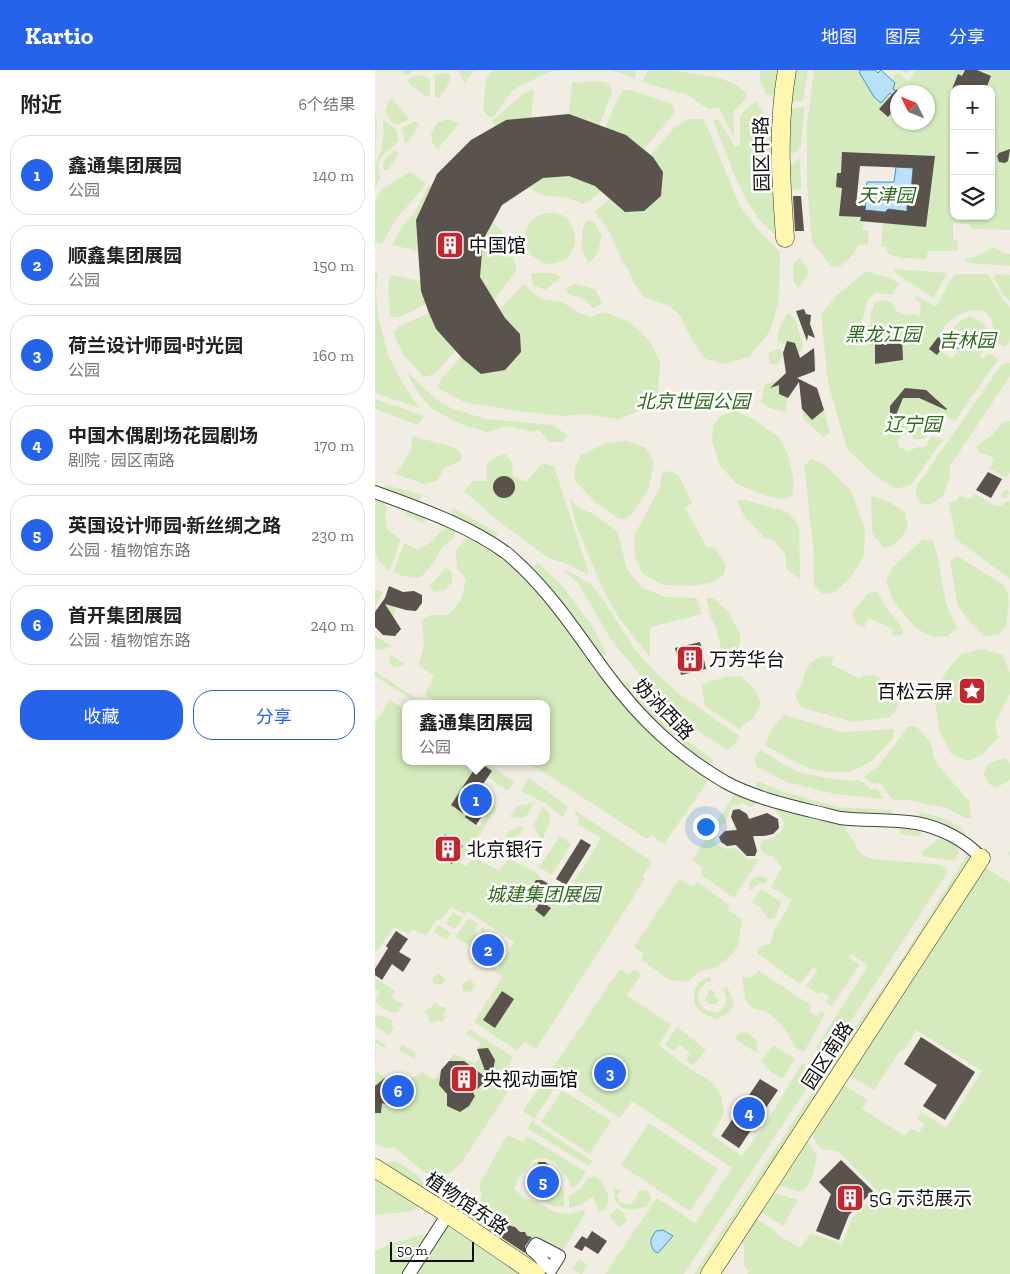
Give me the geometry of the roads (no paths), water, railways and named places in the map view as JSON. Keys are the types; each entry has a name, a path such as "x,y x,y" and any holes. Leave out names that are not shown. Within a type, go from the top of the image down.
{"street":[{"name":"园区中路","path":"785,238 780,127 787,70"},
{"name":"妫汭西路","path":"375,492 448,519 506,552 541,585 643,719 685,757 739,789 786,805 839,818 915,823 936,829 966,845 981,858"},
{"name":"园区南路","path":"709,1274 981,858"},
{"name":"植物馆东路","path":"375,1168 543,1272"},
{"path":"409,1274 448,1214"}],"water":[{"path":"860,70 875,70 878,73 881,70 895,83 894,85 890,85 890,93 881,103 874,97 859,72"},
{"path":"896,167 913,168 910,203 907,204 907,214 903,211 888,209 885,212 865,210 867,182 894,182"},
{"path":"946,335 959,337 965,341 964,346 959,349 955,346 955,342 944,340"},
{"path":"663,1230 673,1236 658,1253 654,1251 651,1245 652,1236 656,1231"}],"place":[{"name":"中国馆","path":"450,245"},
{"name":"万芳华台","path":"690,659"},
{"name":"百松云屏","path":"972,691"},
{"name":"鑫通集团展园","path":"476,800"},
{"name":"北京银行","path":"448,849"},
{"name":"顺鑫集团展园","path":"488,950"},
{"name":"荷兰设计师园·时光园","path":"610,1073"},
{"name":"央视动画馆","path":"464,1079"},
{"name":"首开集团展园","path":"398,1091"},
{"name":"中国木偶剧场花园剧场","path":"749,1113"},
{"name":"英国设计师园·新丝绸之路","path":"543,1182"},
{"name":"5G 示范展示","path":"850,1198"}],"park label":[{"name":"天津园","path":"886,195"},
{"name":"黑龙江园","path":"883,334"},
{"name":"吉林园","path":"967,340"},
{"name":"北京世园公园","path":"693,401"},
{"name":"辽宁园","path":"913,424"},
{"name":"城建集团展园","path":"543,894"}]}
